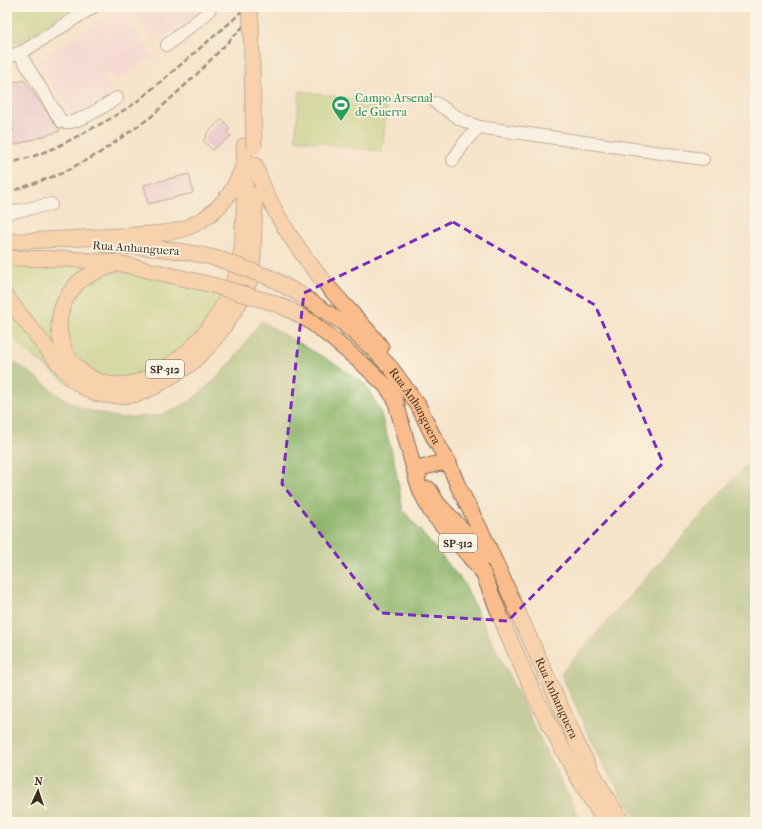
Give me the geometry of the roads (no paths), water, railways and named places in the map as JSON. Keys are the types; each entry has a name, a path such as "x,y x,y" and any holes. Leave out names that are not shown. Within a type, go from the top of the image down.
{"main road":[{"name":"SP-312","path":"242,7 250,155 269,200 292,239 312,268 384,350 393,362 418,405"},
{"name":"SP-312","path":"118,263 96,271 74,286 63,304 60,329 65,350 71,362 79,370 88,377 116,385 130,384 140,381 165,368 190,350 209,328 223,307 236,275 242,254 245,198 250,155 251,23 249,7"},
{"path":"7,243 138,235 171,232 190,227 206,217 228,196 250,155"},
{"path":"7,298 72,379 85,388 103,395 120,396 138,394 154,387 189,365 208,347 223,328 241,300 250,280 254,229 250,155"},
{"name":"Rua Anhanguera","path":"7,243 130,246 200,254 222,260 271,278 301,295 343,323 374,350 390,368 418,405 449,464 458,486 483,535 581,752 622,822"},
{"name":"Rua Anhanguera","path":"7,258 68,259 118,263 212,285 274,303 292,311 317,327 366,366 386,386 395,399 419,474 421,492 431,512 437,520 483,573 510,640 535,696 576,774 605,822"},
{"path":"404,387 403,400 409,420 419,474 427,484 438,504 484,552 506,586"},
{"path":"419,474 440,463 449,464"}],"street":[{"path":"7,57 19,53 93,7"},
{"path":"167,44 207,13 211,7"},
{"path":"19,53 61,121 65,123 74,122 81,119 116,98"},
{"path":"436,103 462,120 479,127 704,159"},
{"path":"453,160 465,142 479,127"},
{"path":"7,214 51,204"}],"railway":[{"path":"7,164 57,147 108,120 134,104 233,20 245,7"},
{"path":"7,193 60,174 98,154 151,117 196,75 262,7"}],"place":[{"name":"Campo Arsenal de Guerra","path":"341,122"}]}
